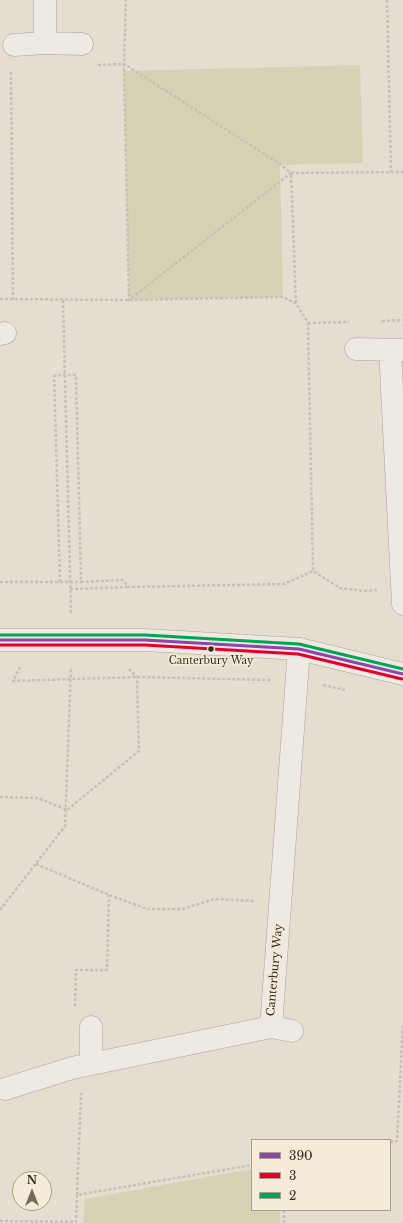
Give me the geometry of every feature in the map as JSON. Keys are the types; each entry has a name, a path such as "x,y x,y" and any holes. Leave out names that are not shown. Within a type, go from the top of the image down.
{"street":[{"path":"45,0 45,43"},
{"path":"14,45 45,43 82,44"},
{"path":"356,350 397,350 402,596"},
{"path":"0,640 145,640 299,649 403,674"},
{"name":"Canterbury Way","path":"271,1027 299,649"},
{"path":"86,1066 92,1027"},
{"name":"Canterbury Way","path":"5,1089 72,1068 271,1027 292,1031"}],"path":[{"path":"126,0 124,64 129,300"},
{"path":"387,0 391,172"},
{"path":"124,64 280,164 291,173 296,303 308,323 313,571"},
{"path":"11,71 13,300"},
{"path":"129,300 291,173 403,172"},
{"path":"0,300 129,300 283,297 296,303"},
{"path":"63,300 71,619"},
{"path":"60,582 54,376 64,375 76,375 81,582"},
{"path":"70,590 284,584 313,571"},
{"path":"313,571 340,588 402,596"},
{"path":"0,582 81,582 123,580 128,588"},
{"path":"0,910 65,826 67,810 71,661"},
{"path":"13,681 137,677 139,751 67,810"},
{"path":"0,797 38,798 67,810"},
{"path":"36,864 146,909 182,909 214,899 281,903"},
{"path":"75,1008 76,970 107,970 109,895"},
{"path":"391,1142 397,1141 403,1024"},
{"path":"0,1220 76,1222 86,1066"},
{"path":"77,1195 251,1165"},
{"path":"284,1211 284,1223"}],"shaded area":[{"path":"360,65 363,163 280,165 283,297 129,300 124,71"},
{"path":"251,1169 251,1211 280,1211 280,1223 83,1223 85,1199"}],"transit line":[{"name":"2","path":"0,635 145,635 299,644 403,669"},
{"name":"390","path":"0,640 145,640 299,649 403,674"},
{"name":"3","path":"0,645 145,645 298,654 402,679"}],"place":[{"name":"Canterbury Way","path":"211,649"}]}
